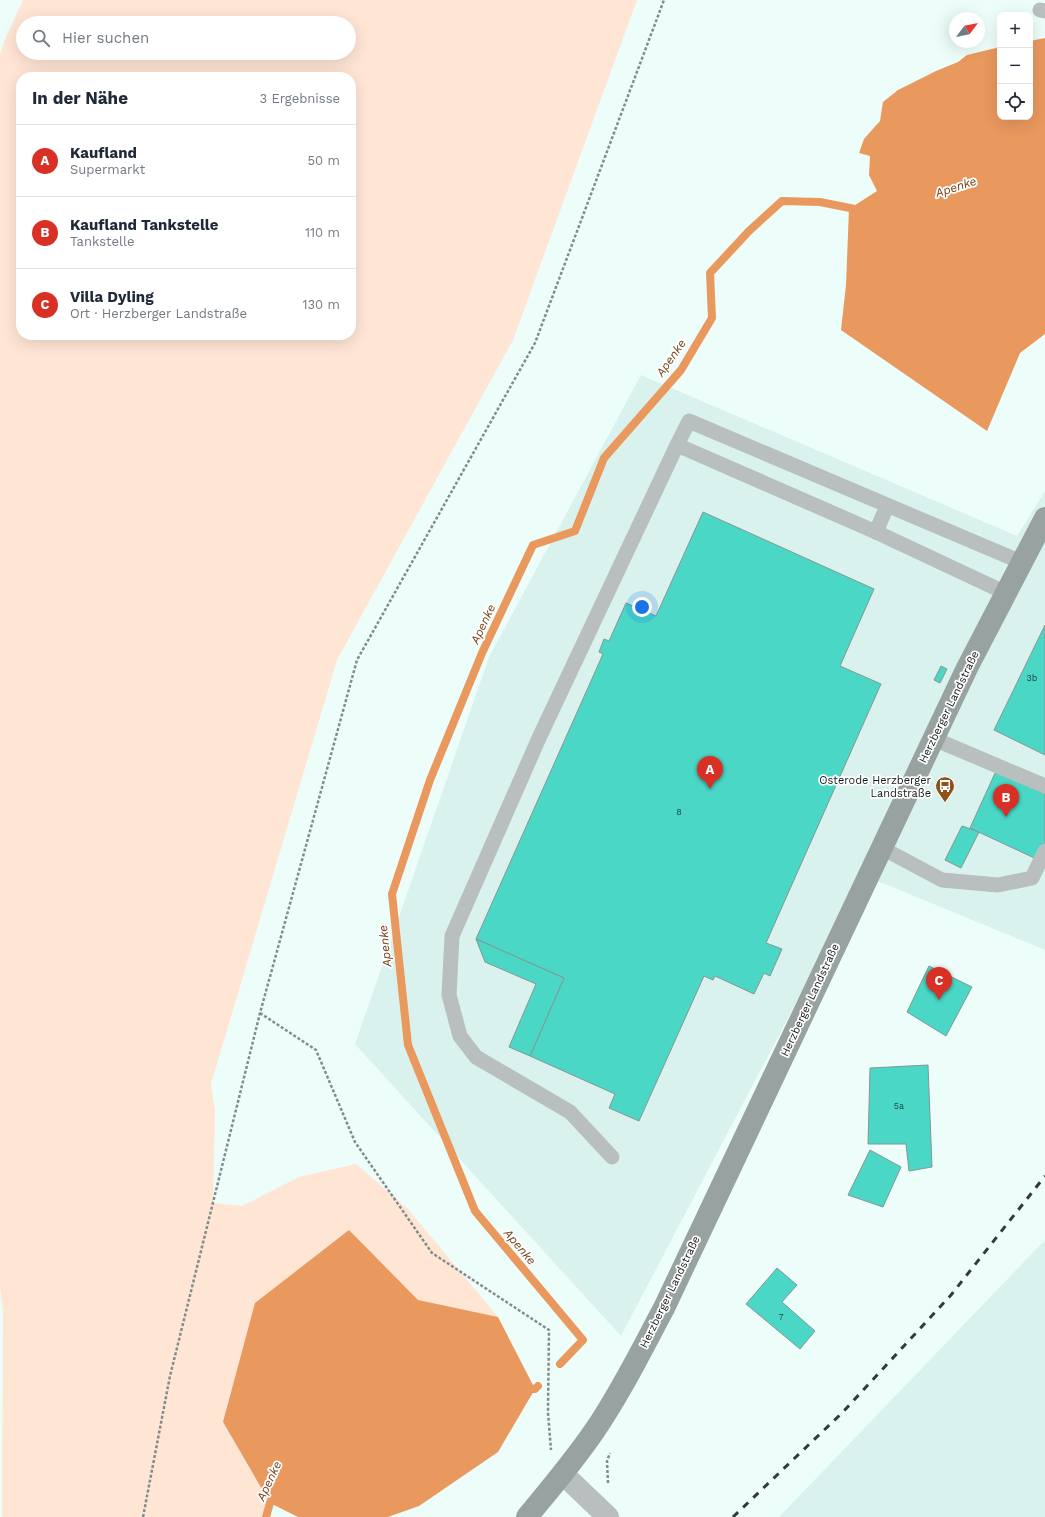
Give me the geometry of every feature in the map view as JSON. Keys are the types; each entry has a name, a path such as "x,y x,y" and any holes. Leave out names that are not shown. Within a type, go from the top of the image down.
{"street":[{"name":"Herzberger Landstraße","path":"527,1517 563,1474 595,1430 621,1387 664,1308 967,668 1021,562 1042,532"},
{"path":"563,1474 608,1517"}],"lane":[{"path":"612,1157 570,1112 476,1057 460,1036 448,995 452,936 539,738 689,421 1021,562"},
{"path":"677,445 876,532 1006,593"},
{"path":"876,532 887,506"},
{"path":"934,739 1045,786"},
{"path":"882,848 942,880 998,884 1032,878 1045,851"}],"path":[{"path":"143,1517 170,1376 260,1013 357,660 535,343 664,0"},
{"path":"260,1013 316,1050 355,1142 432,1253 549,1330 548,1413 550,1450 563,1474"}],"shaded area":[{"path":"23,0 637,0 513,340 337,660 211,1084 215,1111 213,1203 242,1206 299,1177 356,1164 407,1208 498,1317 418,1300 349,1230 223,1422 270,1503 266,1517 2,1517 3,1312 0,1287 0,54 5,39"},
{"path":"641,375 1017,536 1045,491 1045,950 863,875 621,1336 355,1044 489,657"},
{"path":"1045,1240 1045,1517 779,1517"}],"water":[{"path":"1045,38 1045,334 1020,353 987,431 841,330 846,285 849,209 877,191 869,175 870,156 859,153 864,139 880,121 883,102 898,90 958,62 967,55 997,48 997,120 1033,120 1033,40"},
{"path":"349,1230 418,1300 498,1317 535,1389 498,1452 419,1506 388,1517 298,1517 270,1503 223,1422 255,1303"}],"building":[{"path":"703,512 874,589 840,666 881,684 766,943 782,949 770,976 764,973 754,994 715,976 713,980 704,976 639,1121 609,1108 615,1094 530,1056 564,978 476,939 603,654 599,652 604,639 609,641 626,603 656,616"},
{"path":"1045,625 1045,755 994,730"},
{"path":"941,666 947,669 940,683 934,680"},
{"path":"996,771 1045,794 1045,863 970,828"},
{"path":"962,826 979,832 961,868 945,860"},
{"path":"476,939 564,978 530,1056 509,1047 536,984 485,962"},
{"path":"929,966 972,987 946,1036 907,1012"},
{"path":"928,1065 932,1167 909,1171 906,1144 868,1144 870,1068"},
{"path":"870,1150 901,1167 883,1207 848,1195"},
{"path":"777,1268 797,1285 782,1302 815,1331 800,1349 746,1304"}],"waterway":[{"name":"Apenke","path":"560,1364 583,1340 475,1211 408,1045 392,894 430,780 482,653 533,545 575,531 604,458 681,370 712,318 710,273 749,231 782,201 820,202 860,210"},
{"name":"Apenke","path":"525,1389 535,1389 538,1386"},
{"name":"Apenke","path":"266,1517 275,1493"}],"railway":[{"path":"733,1517 842,1413 951,1295 1045,1176"}],"place":[{"name":"Kaufland","path":"710,789"},
{"name":"Osterode Herzberger Landstraße","path":"945,803"},
{"name":"Kaufland Tankstelle","path":"1006,817"},
{"name":"Villa Dyling","path":"939,1000"}]}
